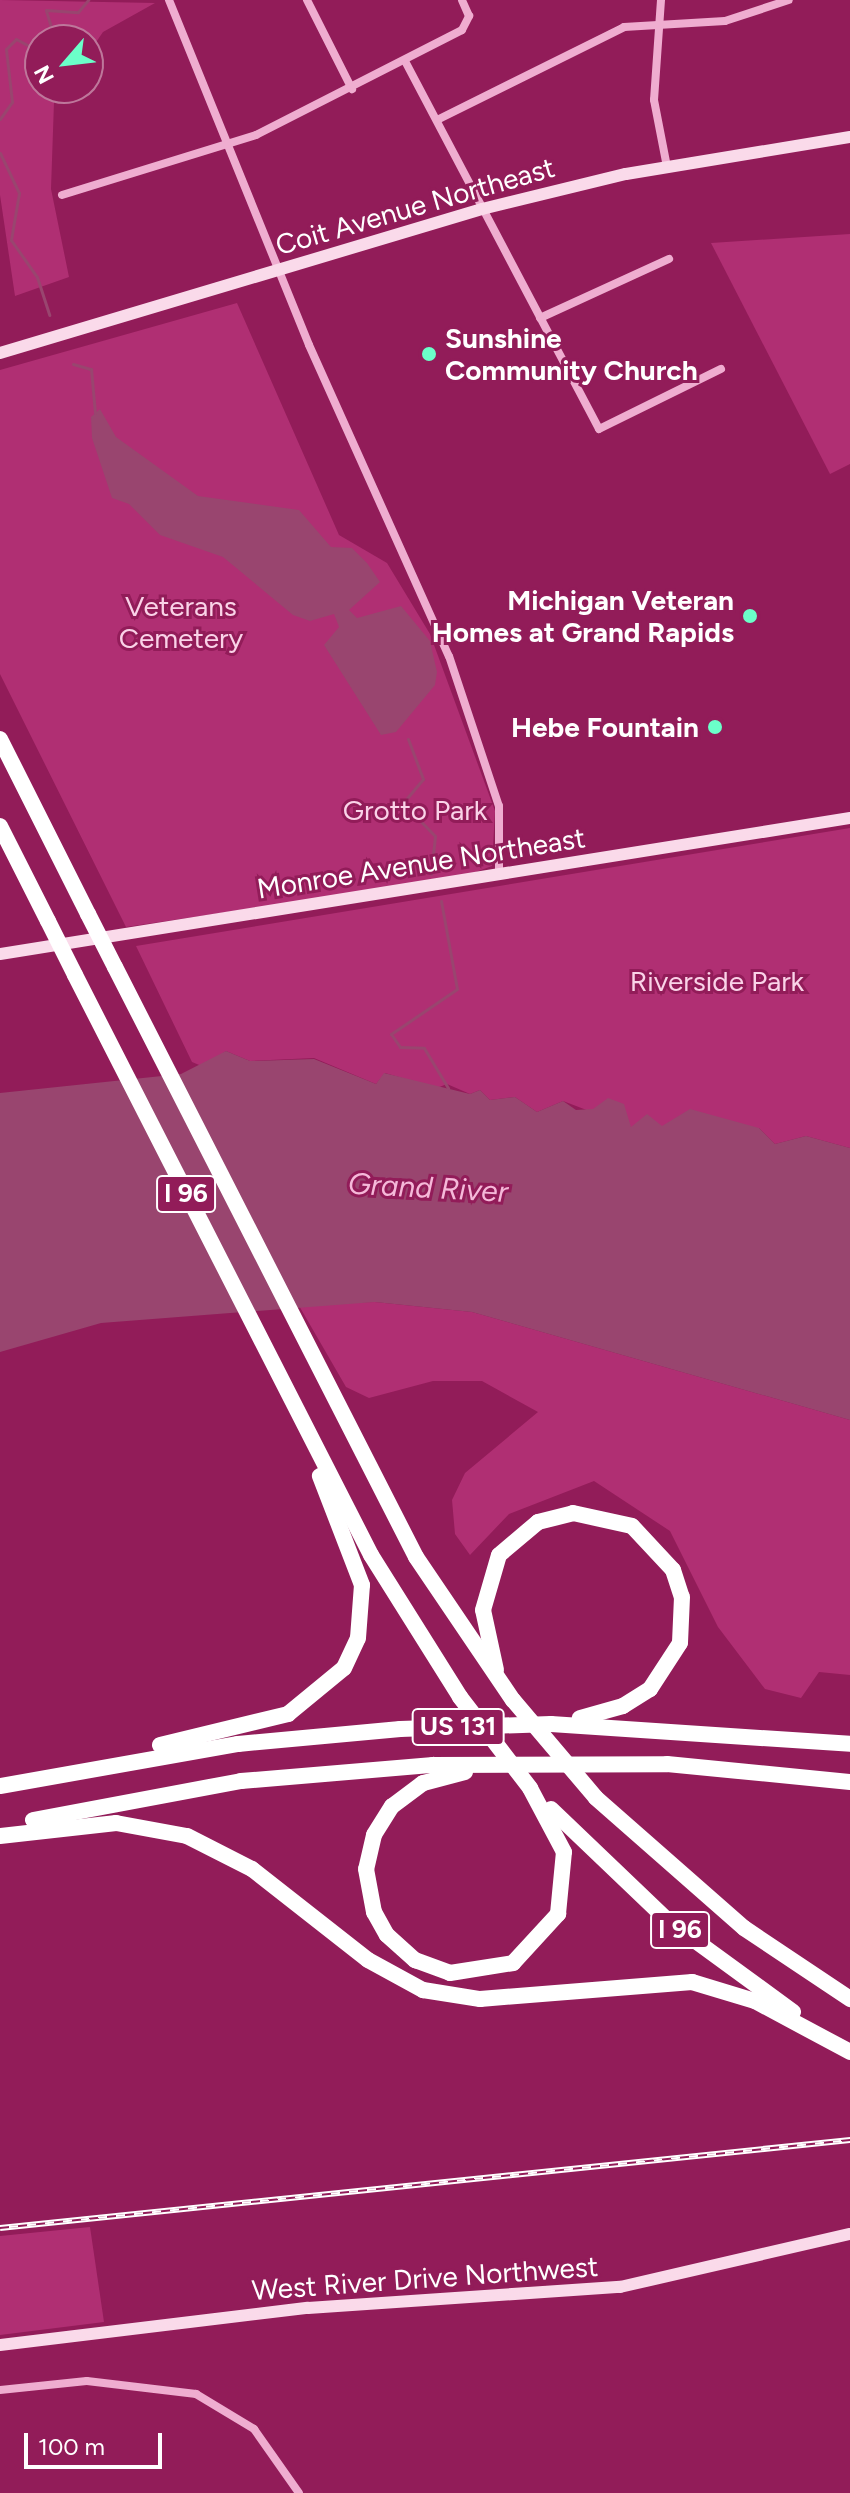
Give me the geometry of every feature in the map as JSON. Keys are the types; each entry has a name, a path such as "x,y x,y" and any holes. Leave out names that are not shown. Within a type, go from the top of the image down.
{"highway":[{"name":"I 96","path":"0,739 416,1557 509,1695 596,1798 673,1871 799,1967 850,1999"},
{"name":"I 96","path":"0,826 392,1594 460,1697 530,1788 667,1920 850,2050"},
{"path":"69,1771 288,1714 327,1689 349,1661 363,1614 360,1573 290,1396"},
{"path":"509,1695 483,1630 484,1590 499,1555 538,1522 573,1513 632,1526 673,1570 682,1597 680,1643 650,1689 623,1706 551,1724"},
{"name":"US 131","path":"0,1786 69,1771 327,1734 551,1724 850,1744"},
{"path":"530,1788 566,1863 562,1905 546,1934 513,1963 482,1973 441,1971 407,1955 381,1927 367,1885 370,1846 387,1812 434,1778 545,1760"},
{"name":"US 131","path":"0,1827 241,1781 545,1760 850,1782"},
{"path":"0,1836 116,1823 187,1836 252,1869 368,1960 423,1990 480,1999 692,1982 755,2001 850,2050"},
{"path":"799,1967 850,1990"}],"main road":[{"name":"Coit Avenue Northeast","path":"0,353 482,209 667,167 850,137"},
{"name":"Monroe Avenue Northeast","path":"0,954 850,818"},
{"name":"West River Drive Northwest","path":"0,2345 308,2308 620,2287 850,2234"}],"street":[{"path":"169,0 281,269 449,656 499,806 499,875"},
{"path":"307,0 352,89"},
{"path":"661,0 657,22 654,100 667,167"},
{"path":"437,120 569,50 624,27 657,22 725,21 789,0"},
{"path":"62,195 229,142 352,89 462,30 464,3"},
{"path":"405,61 599,429 721,369"},
{"path":"540,318 669,259"},
{"path":"0,2390 87,2381 196,2394 254,2429 299,2493"}],"green space":[{"path":"0,0 155,3 104,31 104,24 24,24 24,104 54,104 51,189 69,277 15,296 0,195"},
{"path":"850,234 850,464 830,474 711,243"},
{"name":"Veterans Cemetery","path":"237,303 339,535 387,563 430,634 495,811 492,866 462,877 126,927 0,674 0,370"},
{"name":"Riverside Park","path":"850,828 850,1148 806,1136 775,1144 759,1128 631,1127 563,1101 537,1112 515,1097 490,1100 480,1090 470,1094 447,1084 437,1088 385,1073 376,1084 314,1058 250,1061 226,1051 204,1067 192,1062 136,946"},
{"path":"375,1302 472,1312 850,1420 850,1675 819,1672 801,1698 765,1689 718,1627 670,1531 594,1481 509,1514 470,1555 455,1534 452,1500 465,1473 538,1412 482,1381 433,1381 369,1398 346,1387 298,1304"},
{"path":"90,2227 104,2322 0,2335 0,2236"}],"water":[{"path":"100,409 116,437 198,496 299,510 331,547 352,548 367,563 380,582 349,610 357,618 401,606 430,641 437,672 435,685 396,732 381,735 324,645 339,627 334,614 310,621 293,615 223,557 160,535 129,504 112,498 92,438 91,417"},
{"name":"Grand River","path":"226,1051 250,1061 314,1059 376,1084 384,1073 470,1094 480,1090 490,1100 515,1097 537,1112 563,1101 576,1110 593,1109 608,1098 624,1104 631,1127 647,1114 662,1126 690,1109 759,1128 775,1144 806,1136 850,1148 850,1420 472,1312 375,1302 101,1323 0,1352 0,1093 181,1074"}],"waterway":[{"path":"50,24 46,10 78,12 88,0"},
{"path":"0,119 12,102 6,49 16,39 24,43"},
{"path":"0,153 19,193 11,240 37,277 49,315"},
{"path":"73,364 91,369 95,413"},
{"path":"408,739 423,779 403,803 435,836 431,874"},
{"path":"441,901 457,989 391,1034 400,1047 424,1048 448,1088"}],"railway":[{"path":"0,2228 850,2140"}],"place":[{"name":"Sunshine Community Church","path":"429,354"},
{"name":"Michigan Veteran Homes at Grand Rapids","path":"750,616"},
{"name":"Hebe Fountain","path":"715,727"}],"park label":[{"name":"Grotto Park","path":"415,810"}]}
